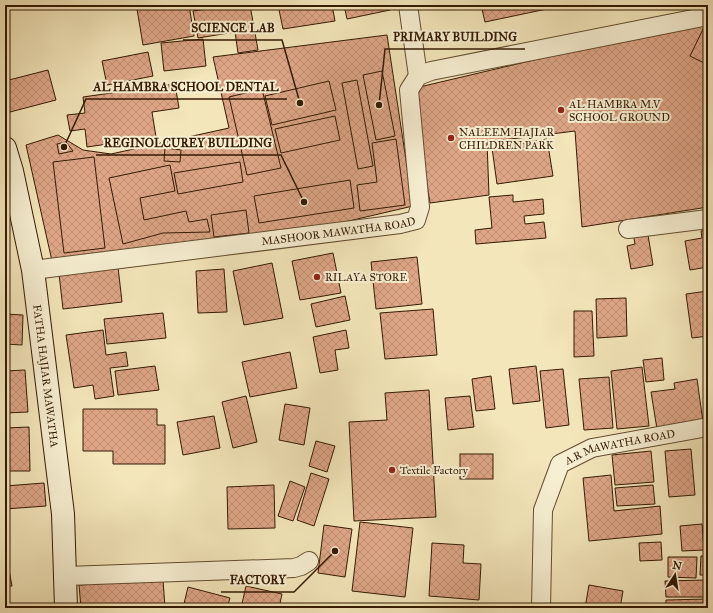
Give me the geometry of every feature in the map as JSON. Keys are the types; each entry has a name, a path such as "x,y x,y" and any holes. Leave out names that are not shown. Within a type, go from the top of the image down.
{"street":[{"path":"408,5 418,76 438,69 708,16"},
{"name":"MASHOOR MAWATHA ROAD","path":"33,270 400,224 416,220 420,207 409,90 418,76"},
{"name":"FATHA HAJIAR MAWATHA","path":"5,148 12,171 33,270 63,514 66,608"},
{"path":"628,229 708,219"},
{"name":"A.R MAWATHA ROAD","path":"541,608 543,510 560,464 592,448 708,427"},
{"path":"66,576 294,568 309,561"}],"building":[{"path":"159,5 189,5 194,36 143,45 137,9"},
{"path":"234,5 250,5 258,50 238,53 235,32 198,38 193,11"},
{"path":"278,5 332,5 335,21 283,29"},
{"path":"344,5 389,5 390,10 347,19"},
{"path":"481,5 561,5 561,6 485,22"},
{"name":"AL HAMBRA M.V SCHOOL GROUND","path":"708,19 708,207 582,227 575,131 487,142 489,195 430,203 411,89"},
{"path":"706,23 708,24 708,65 690,56"},
{"path":"387,35 413,206 323,227 52,261 26,145 58,135 83,150 111,154 229,128 213,57"},
{"path":"203,39 206,66 164,71 161,43"},
{"path":"148,52 153,76 107,85 102,61"},
{"path":"48,70 56,100 10,112 5,94 5,81"},
{"path":"382,71 395,136 376,140 363,75"},
{"path":"357,80 373,166 358,169 342,83"},
{"path":"329,81 336,110 272,125 265,96"},
{"path":"175,84 179,108 152,112 156,137 87,147 85,129 70,131 67,115 85,113 83,97"},
{"path":"262,89 281,168 247,175 229,97"},
{"path":"335,116 340,140 281,153 275,129"},
{"path":"396,139 405,205 360,211 357,185 377,182 372,143"},
{"path":"547,139 553,176 497,184 492,148"},
{"path":"66,142 73,151 59,154 57,144"},
{"path":"165,148 181,150 180,162 164,161"},
{"path":"94,157 105,248 64,253 53,162"},
{"path":"240,162 243,182 178,194 174,173"},
{"path":"170,165 175,191 140,198 144,220 186,211 189,222 207,219 210,232 163,233 123,244 109,178"},
{"path":"350,180 354,208 259,223 254,196"},
{"path":"513,195 513,202 543,199 544,214 524,216 525,224 544,222 546,238 476,244 475,230 492,228 489,197"},
{"path":"246,210 249,233 214,237 211,215"},
{"path":"647,229 653,265 631,269 627,246 635,244 633,233"},
{"path":"708,230 708,267 690,270 685,241 702,238 701,231"},
{"name":"RILAYA STORE","path":"333,253 341,293 300,300 292,261"},
{"path":"417,257 422,304 376,309 371,262"},
{"path":"272,263 283,318 244,325 233,271"},
{"path":"118,267 122,302 63,309 59,274"},
{"path":"224,269 227,312 198,313 196,271"},
{"path":"708,291 708,336 692,338 686,294"},
{"path":"345,296 350,320 316,327 311,304"},
{"path":"626,298 627,336 597,338 596,299"},
{"path":"433,309 437,355 385,359 380,313"},
{"path":"574,311 592,311 594,356 574,357"},
{"path":"163,313 166,338 107,344 104,319"},
{"path":"5,314 23,315 22,345 5,344"},
{"path":"103,330 106,355 126,352 128,366 110,368 114,396 95,399 93,385 74,388 66,335"},
{"path":"346,330 349,348 335,350 338,370 320,373 313,337"},
{"path":"290,352 297,388 250,397 242,362"},
{"path":"662,358 664,380 646,382 643,360"},
{"path":"155,366 159,390 118,395 115,371"},
{"path":"536,366 540,401 513,404 509,369"},
{"path":"642,367 649,426 617,429 611,371"},
{"path":"563,369 569,425 546,428 540,371"},
{"path":"25,370 28,412 5,413 5,371"},
{"path":"491,376 495,409 476,411 472,379"},
{"path":"609,377 613,428 584,430 579,379"},
{"path":"697,379 703,422 657,429 651,392 675,389 674,383"},
{"name":"Textile Factory","path":"429,390 436,517 354,521 349,422 387,420 385,393"},
{"path":"246,396 257,442 233,448 222,402"},
{"path":"470,396 474,427 448,430 445,398"},
{"path":"285,404 310,408 304,445 279,440"},
{"path":"83,409 157,409 157,425 165,425 165,464 113,464 113,451 83,451"},
{"path":"214,416 220,448 183,455 177,422"},
{"path":"29,427 30,471 5,471 5,428"},
{"path":"316,441 335,446 327,472 309,466"},
{"path":"691,449 695,495 669,497 665,451"},
{"path":"651,451 654,482 615,485 612,455"},
{"path":"460,454 493,454 493,479 460,479"},
{"path":"311,473 329,479 314,526 297,520"},
{"path":"611,475 614,511 660,506 662,534 589,541 583,478"},
{"path":"290,481 305,487 293,521 278,516"},
{"path":"44,483 46,506 5,509 5,486"},
{"path":"705,484 708,484 708,515 705,515"},
{"path":"274,485 275,528 228,529 227,487"},
{"path":"653,485 655,504 617,506 615,488"},
{"path":"360,522 413,528 405,597 352,591"},
{"path":"702,524 704,550 682,551 680,526"},
{"path":"324,525 352,529 345,577 318,573"},
{"path":"661,542 662,560 640,561 639,543"},
{"path":"432,543 464,545 463,563 481,564 479,600 429,596"},
{"path":"701,556 708,556 708,575 700,575"},
{"path":"668,557 697,557 696,578 668,577"},
{"path":"5,570 9,570 12,586 5,587"},
{"path":"163,580 165,608 81,608 79,585"},
{"path":"705,580 705,597 666,597 665,581"},
{"path":"589,585 623,591 620,608 585,608"},
{"path":"246,586 282,594 279,608 241,608"},
{"path":"188,587 230,598 227,608 183,608"},
{"path":"708,599 708,608 666,608 666,600"}],"place":[{"name":"SCIENCE LAB","path":"300,103"},
{"name":"PRIMARY BUILDING","path":"379,105"},
{"name":"AL HAMBRA M.V SCHOOL GROUND","path":"561,110"},
{"name":"NALEEM HAJIAR CHILDREN PARK","path":"451,138"},
{"name":"AL HAMBRA SCHOOL DENTAL","path":"64,147"},
{"name":"REGINOLCUREY BUILDING","path":"304,202"},
{"name":"RILAYA STORE","path":"317,277"},
{"name":"Textile Factory","path":"392,470"},
{"name":"FACTORY","path":"335,551"}]}
